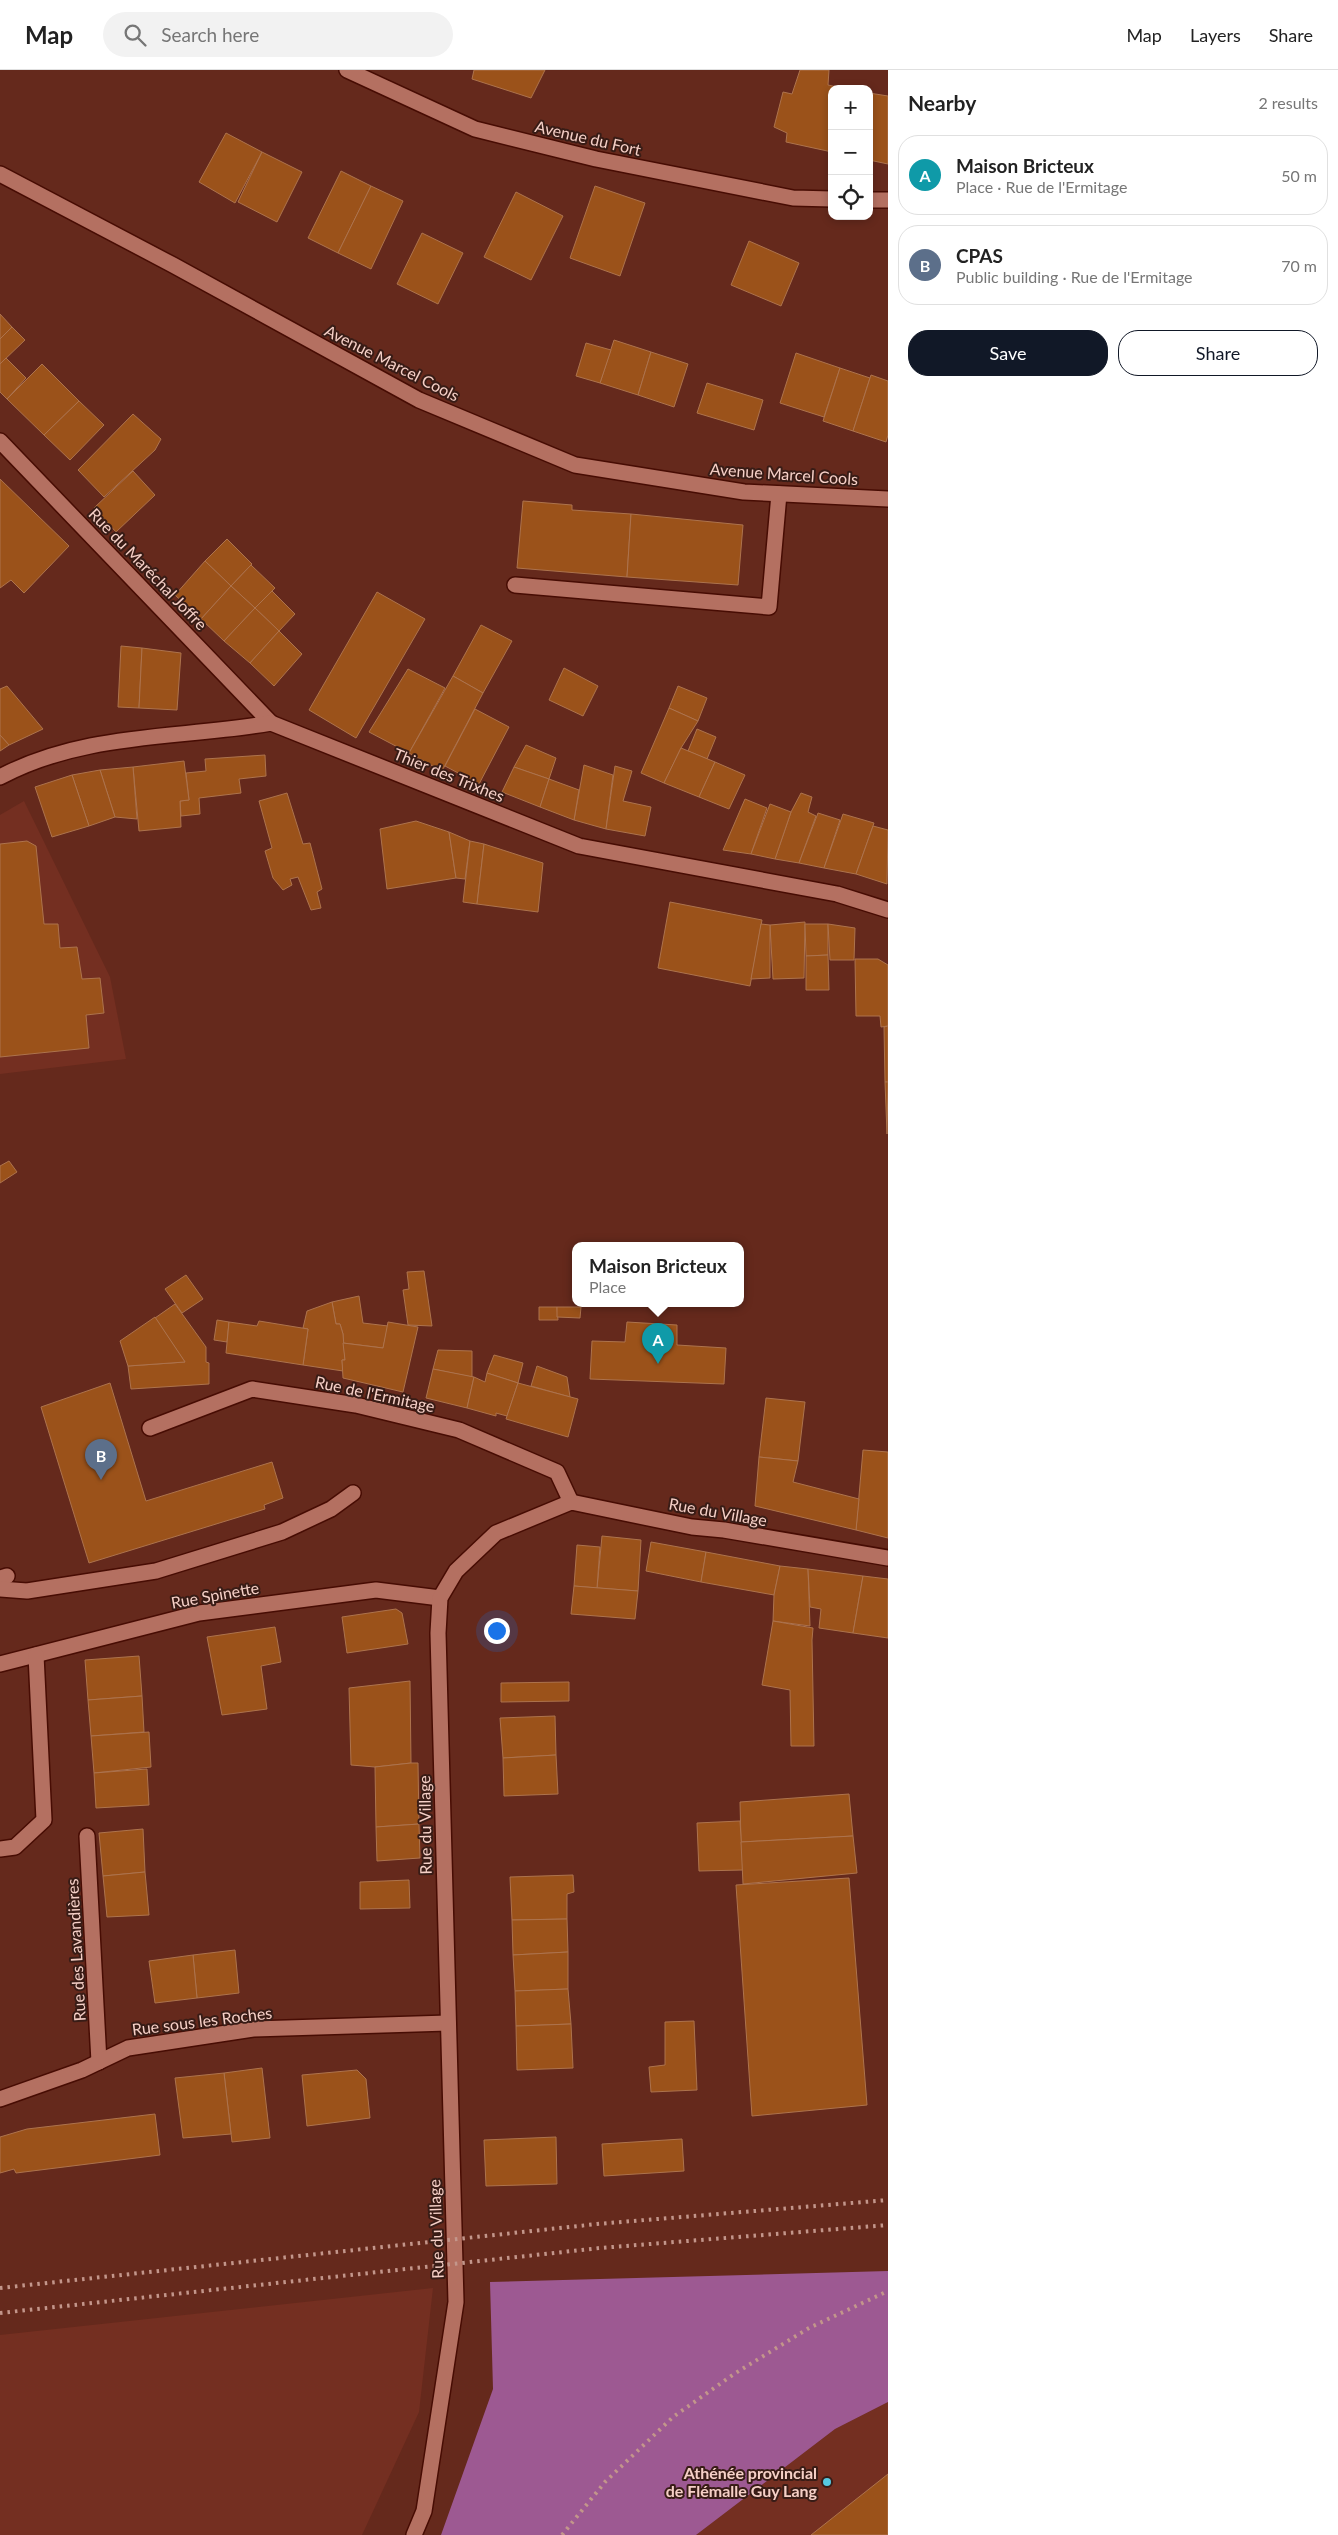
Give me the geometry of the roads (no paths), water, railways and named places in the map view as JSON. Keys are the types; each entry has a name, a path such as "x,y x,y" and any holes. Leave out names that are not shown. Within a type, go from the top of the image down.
{"street":[{"name":"Avenue du Fort","path":"347,70 475,129 596,159 793,198 828,199"},
{"name":"Avenue Marcel Cools","path":"0,174 173,265 419,400 575,465 744,492 888,498"},
{"path":"873,200 888,200"},
{"name":"Rue du Maréchal Joffre","path":"0,441 270,723"},
{"path":"515,585 769,607 779,494"},
{"path":"0,778 47,757 103,742 223,731 270,723"},
{"name":"Thier des Trixhes","path":"270,723 580,846 837,894 888,910"},
{"name":"Rue de l'Ermitage","path":"150,1428 252,1389 356,1405 459,1430 558,1472 572,1502"},
{"path":"2,1581 27,1591 156,1572 282,1532 331,1509 353,1493"},
{"name":"Rue du Village","path":"414,2535 424,2511 456,2302 438,1633 440,1598 456,1571 496,1534 572,1502 692,1527 724,1530 888,1558"},
{"name":"Rue Spinette","path":"0,1664 199,1613 376,1590 440,1598"},
{"path":"0,1848 15,1847 44,1820 36,1655"},
{"name":"Rue des Lavandières","path":"87,1836 99,2062"},
{"name":"Rue sous les Roches","path":"0,2099 99,2062 128,2048 253,2030 448,2023"}],"railway":[{"path":"0,2288 597,2224 888,2200"},
{"path":"0,2313 600,2248 888,2225"},
{"path":"562,2535 605,2482 673,2417 734,2374 809,2328 888,2291"}],"place":[{"name":"Maison Bricteux","path":"658,1364"},
{"name":"CPAS","path":"101,1480"},
{"name":"Athénée provincial de Flémalle Guy Lang","path":"827,2482"}]}
